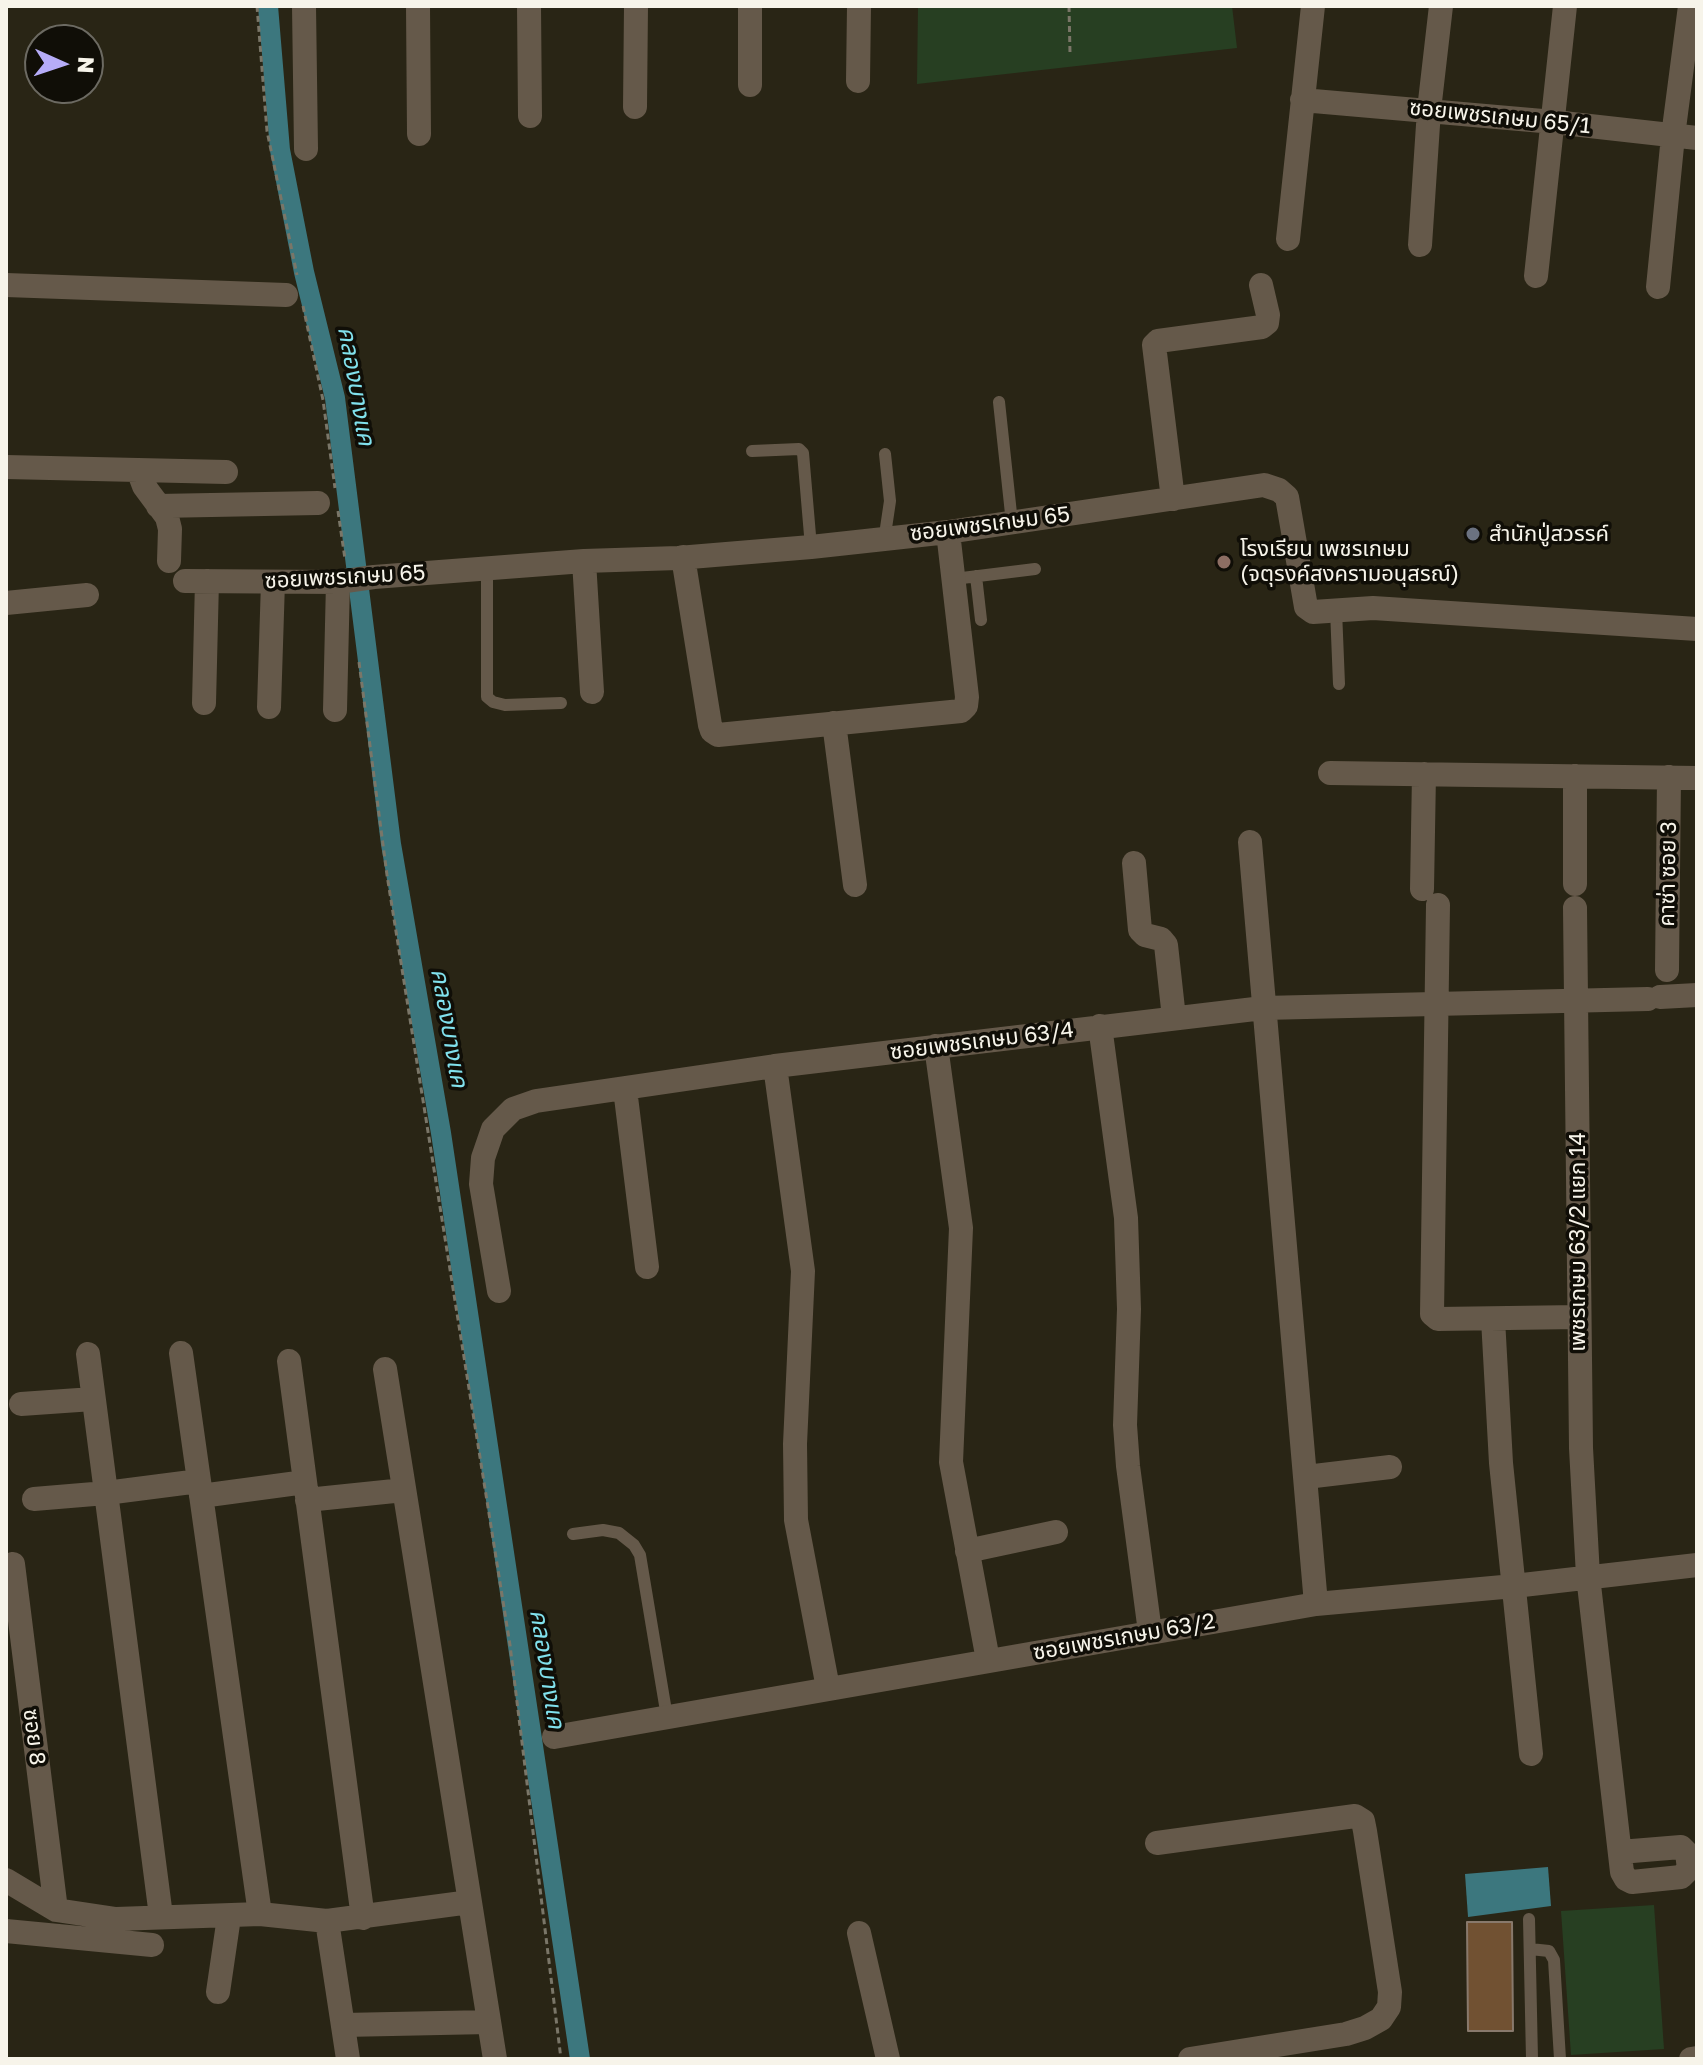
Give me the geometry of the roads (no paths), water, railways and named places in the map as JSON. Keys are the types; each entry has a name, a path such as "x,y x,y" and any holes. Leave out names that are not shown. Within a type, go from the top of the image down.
{"street":[{"path":"304,6 306,149"},
{"path":"418,6 419,134"},
{"path":"529,6 530,116"},
{"path":"635,107 636,6"},
{"path":"750,6 750,85"},
{"path":"858,81 859,6"},
{"path":"1288,239 1313,6"},
{"path":"1420,245 1429,110 1441,6"},
{"path":"1536,276 1565,6"},
{"path":"1658,287 1685,137 1690,6"},
{"name":"ซอยเพชรเกษม 65/1","path":"1302,100 1685,137"},
{"path":"6,285 295,289"},
{"path":"1173,499 1154,345 1158,341 1262,327 1267,323 1268,315 1261,285"},
{"path":"6,467 226,472"},
{"path":"138,470 144,486 167,517 170,529 169,561"},
{"name":"ซอยเพชรเกษม 65","path":"204,703 196,581 273,582 374,577 811,547 948,532 1264,485 1279,490 1287,497 1306,607 1313,612 1373,608 1697,629"},
{"path":"158,506 331,502"},
{"path":"683,557 712,731 718,735 961,711 966,706 967,697 965,578 948,532"},
{"path":"584,561 592,692"},
{"path":"335,710 341,578"},
{"path":"269,707 273,582"},
{"path":"6,603 87,595"},
{"path":"834,723 855,885"},
{"path":"1330,773 1697,778"},
{"path":"1424,774 1436,1004 1432,1314 1438,1319 1578,1317"},
{"name":"เพชรเกษม 63/2 แยก 14","path":"1575,776 1581,1448 1588,1576 1620,1852"},
{"name":"คาซ่า ซอย 3","path":"1667,970 1669,777"},
{"path":"1250,842 1316,1604"},
{"path":"1134,863 1140,930 1145,935 1161,939 1166,945 1174,1018"},
{"name":"ซอยเพชรเกษม 63/4","path":"499,1291 481,1184 483,1158 493,1129 513,1109 536,1101 775,1066 1263,1008 1577,1001 1697,995"},
{"path":"1100,1026 1126,1218 1129,1309 1125,1425 1150,1632"},
{"path":"936,1046 961,1228 951,1462 988,1660"},
{"path":"775,1066 803,1271 795,1444 796,1520 828,1688"},
{"path":"625,1089 647,1267"},
{"path":"1493,1319 1501,1463 1531,1754"},
{"path":"181,1353 260,1914"},
{"path":"88,1354 161,1916"},
{"path":"289,1361 363,1918"},
{"path":"385,1369 495,2059"},
{"path":"21,1404 93,1399"},
{"path":"1306,1477 1390,1467"},
{"path":"34,1499 200,1488 404,1490"},
{"path":"967,1551 1056,1532"},
{"name":"ซอย 8","path":"13,1564 56,1910"},
{"name":"ซอยเพชรเกษม 63/2","path":"554,1737 1316,1604 1697,1565"},
{"path":"1157,1843 1355,1816 1363,1821 1390,1992 1389,2007 1381,2019 1365,2028 1346,2034 1190,2059"},
{"path":"6,1880 56,1910 116,1919 260,1914 327,1921 470,1902"},
{"path":"218,1992 229,1917"},
{"path":"327,1921 348,2059"},
{"path":"6,1931 152,1945"},
{"path":"859,1933 888,2059"},
{"path":"343,2025 489,2022"}],"lane":[{"path":"999,402 1012,523"},
{"path":"752,451 799,449 803,453 811,547"},
{"path":"885,454 890,501 886,528 889,537"},
{"path":"487,568 487,697 505,705 561,703"},
{"path":"981,620 965,578 1035,569"},
{"path":"1336,610 1339,684"},
{"path":"573,1534 603,1530 619,1533 634,1545 640,1555 667,1717"},
{"path":"1529,1919 1532,2059"},
{"path":"1530,1949 1549,1951 1554,1960 1560,2059"}],"water":[{"path":"1548,1867 1551,1906 1468,1917 1465,1874"}],"waterway":[{"name":"คลองบางแค","path":"268,6 280,150 304,272 335,398 391,844 441,1133 580,2059"}],"place":[{"name":"สำนักปู่สวรรค์","path":"1473,534"},
{"name":"โรงเรียน เพชรเกษม (จตุรงค์สงครามอนุสรณ์)","path":"1224,562"}]}
